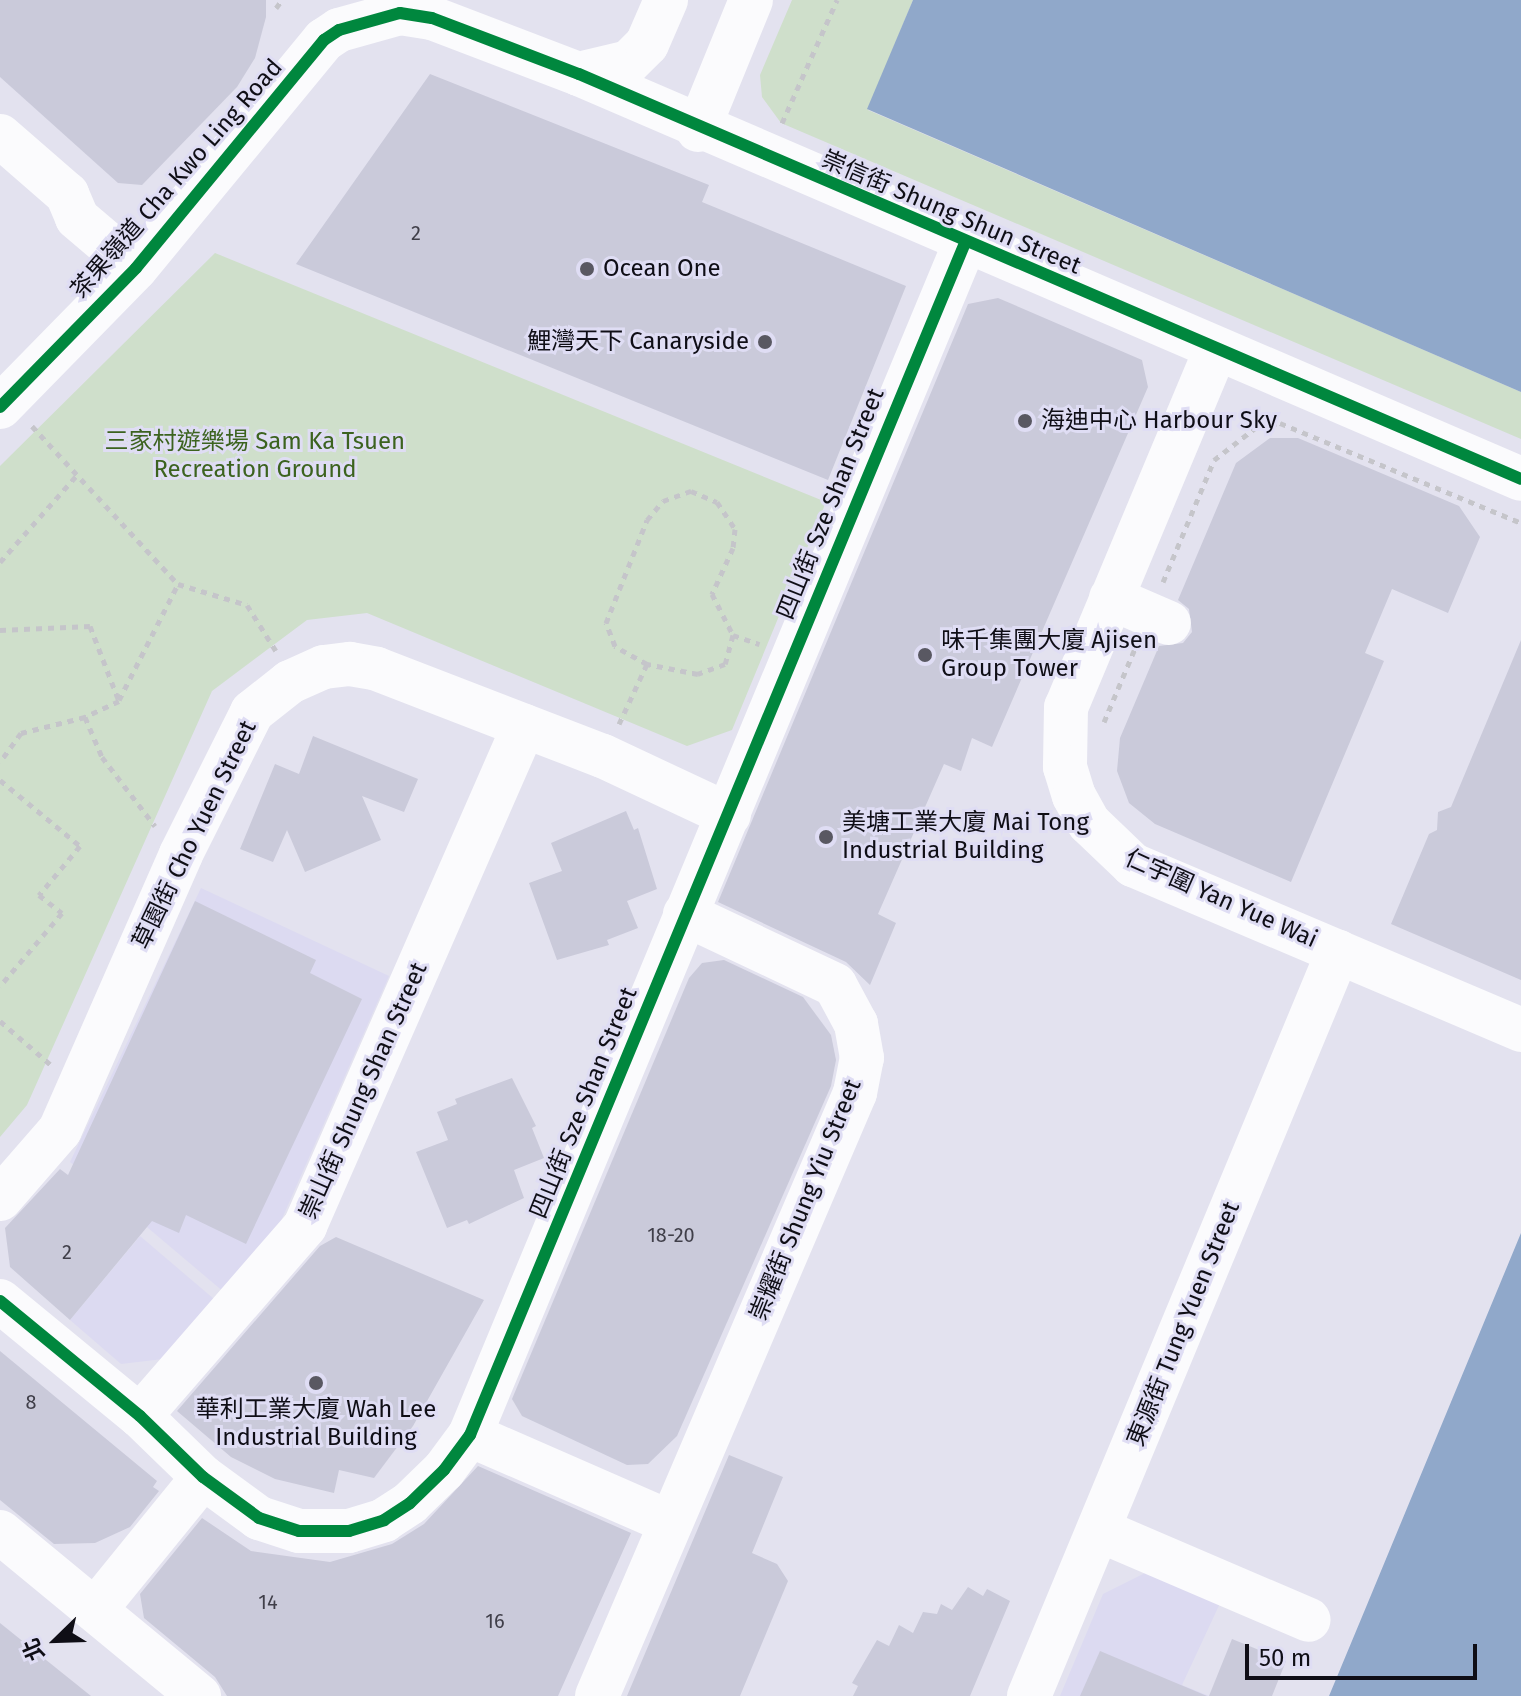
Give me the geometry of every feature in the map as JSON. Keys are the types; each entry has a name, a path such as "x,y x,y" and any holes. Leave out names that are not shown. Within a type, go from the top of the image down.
{"street":[{"path":"579,74 629,62 647,44 666,0"},
{"path":"698,130 751,0"},
{"name":"崇信街 Shung Shun Street","path":"349,12 400,13 432,18 579,74 698,130 1521,479"},
{"name":"茶果嶺道 Cha Kwo Ling Road","path":"16,416 143,258 349,12"},
{"path":"0,136 67,194 77,218 143,258"},
{"name":"四山街 Sze Shan Street","path":"0,1301 140,1416 203,1477 259,1518 299,1531 349,1531 384,1520 410,1503 470,1435 965,243"},
{"name":"仁宇圍 Yan Yue Wai","path":"1216,349 1143,612 1066,707 1063,737 1065,767 1089,823 1133,865 1521,1030"},
{"name":"草園街 Cho Yuen Street","path":"0,1199 60,1130 181,854 252,712 290,682 324,667 350,664 377,669 524,726 729,815"},
{"name":"崇山街 Shung Shan Street","path":"140,1416 305,1226 524,726"},
{"name":"崇耀街 Shung Yiu Street","path":"597,1696 855,1093 862,1058 856,1024 835,985 685,914"},
{"name":"東源街 Tung Yuen Street","path":"1029,1696 1338,952"},
{"path":"470,1435 671,1523"},
{"path":"95,1610 203,1477"},
{"path":"1099,1530 1309,1620"},
{"path":"0,1532 199,1696"}],"path":[{"path":"276,8 282,0"},
{"path":"781,127 837,0"},
{"path":"16,416 77,475 178,584 247,605 281,663"},
{"path":"1100,733 1143,612 1214,460 1234,441 1259,425 1280,423 1521,523"},
{"path":"0,562 77,475"},
{"path":"678,494 704,495 731,517 733,548 712,594 733,635 725,664 714,672 647,664 615,646 606,623 647,520 663,501 678,494"},
{"path":"0,762 21,733 85,717 119,701 178,584"},
{"path":"0,630 90,626 119,701"},
{"path":"733,635 775,650"},
{"path":"612,738 647,664"},
{"path":"85,717 122,788 164,837"},
{"path":"0,749 6,754"},
{"path":"0,780 80,846 39,895 62,913 0,986"},
{"path":"0,1021 57,1070"}],"shaded area":[{"path":"913,0 1521,0 1521,392 867,109"},
{"path":"201,888 389,976 277,1230 225,1293 70,1162"},
{"path":"1521,1233 1521,1696 1329,1696 1364,1612"},
{"path":"140,1236 214,1299 163,1359 121,1364 70,1320"},
{"path":"1153,1569 1222,1599 1182,1685 1209,1696 1060,1696 1103,1594"}],"green space":[{"path":"792,0 913,0 868,110 1521,392 1521,439 781,123 762,97 760,75"},
{"name":"三家村遊樂場 Sam Ka Tsuen Recreation Ground","path":"215,253 826,502 732,730 687,746 367,613 307,620 212,691 27,1105 0,1137 0,466"}],"building":[{"path":"0,0 266,0 266,17 255,58 237,87 142,185 118,183 0,77"},
{"path":"430,74 709,185 702,202 906,286 828,480 296,264"},
{"path":"998,298 1142,360 1148,387 992,747 972,738 961,771 944,764 878,914 896,923 870,985 846,962 718,902 968,304"},
{"path":"1270,438 1298,438 1459,506 1480,537 1448,613 1392,589 1365,653 1384,661 1291,882 1155,824 1129,803 1117,771 1120,738 1159,646 1183,643 1192,632 1189,609 1178,600 1236,463"},
{"path":"1521,640 1521,980 1391,924 1429,834 1437,830 1438,812 1451,807"},
{"path":"313,736 418,779 404,812 362,796 381,840 305,872 287,830 273,862 240,849 275,764 299,774"},
{"path":"626,811 634,830 638,828 657,889 627,901 638,928 607,940 609,945 557,960 529,883 562,871 551,843"},
{"path":"195,901 316,960 310,973 362,999 246,1244 186,1215 179,1233 152,1221 70,1320 10,1267 5,1228 60,1169 68,1175"},
{"path":"724,960 803,997 831,1035 836,1060 831,1086 677,1436 648,1464 627,1465 522,1416 512,1399 689,978 702,963"},
{"path":"512,1078 536,1126 532,1128 544,1158 514,1170 524,1198 469,1224 467,1220 447,1228 416,1152 448,1140 437,1112 457,1104 455,1099"},
{"name":"華利工業大廈 Wah Lee Industrial Building","path":"336,1237 484,1300 413,1426 374,1478 339,1470 334,1493 275,1479 231,1457 177,1411 320,1246"},
{"path":"0,1351 157,1481 153,1487 159,1491 130,1527 95,1543 54,1544 0,1500"},
{"path":"729,1455 783,1477 752,1553 777,1564 788,1581 740,1696 627,1696"},
{"path":"478,1466 631,1533 558,1696 227,1696 215,1677 144,1618 140,1594 202,1518 251,1551 330,1562 392,1544 424,1524"},
{"path":"968,1587 983,1596 987,1589 1010,1601 970,1696 853,1696 858,1686 852,1683 877,1640 889,1646 899,1625 913,1633 923,1612 937,1614 941,1604 952,1610"},
{"path":"0,1623 91,1696 0,1696"},
{"path":"1232,1639 1286,1661 1272,1696 1209,1696"},
{"path":"1100,1651 1207,1696 1080,1696"}],"cycle path":[{"path":"0,407 136,268 324,40 339,30 400,13 432,18 579,74 1521,479"},
{"path":"0,1301 140,1416 203,1477 259,1518 299,1531 349,1531 384,1520 410,1503 444,1470 470,1435 965,243"}],"place":[{"name":"Ocean One","path":"587,269"},
{"name":"鯉灣天下 Canaryside","path":"765,342"},
{"name":"海迪中心 Harbour Sky","path":"1025,421"},
{"name":"味千集團大廈 Ajisen Group Tower","path":"925,655"},
{"name":"美塘工業大廈 Mai Tong Industrial Building","path":"826,837"},
{"name":"華利工業大廈 Wah Lee Industrial Building","path":"316,1383"}]}
